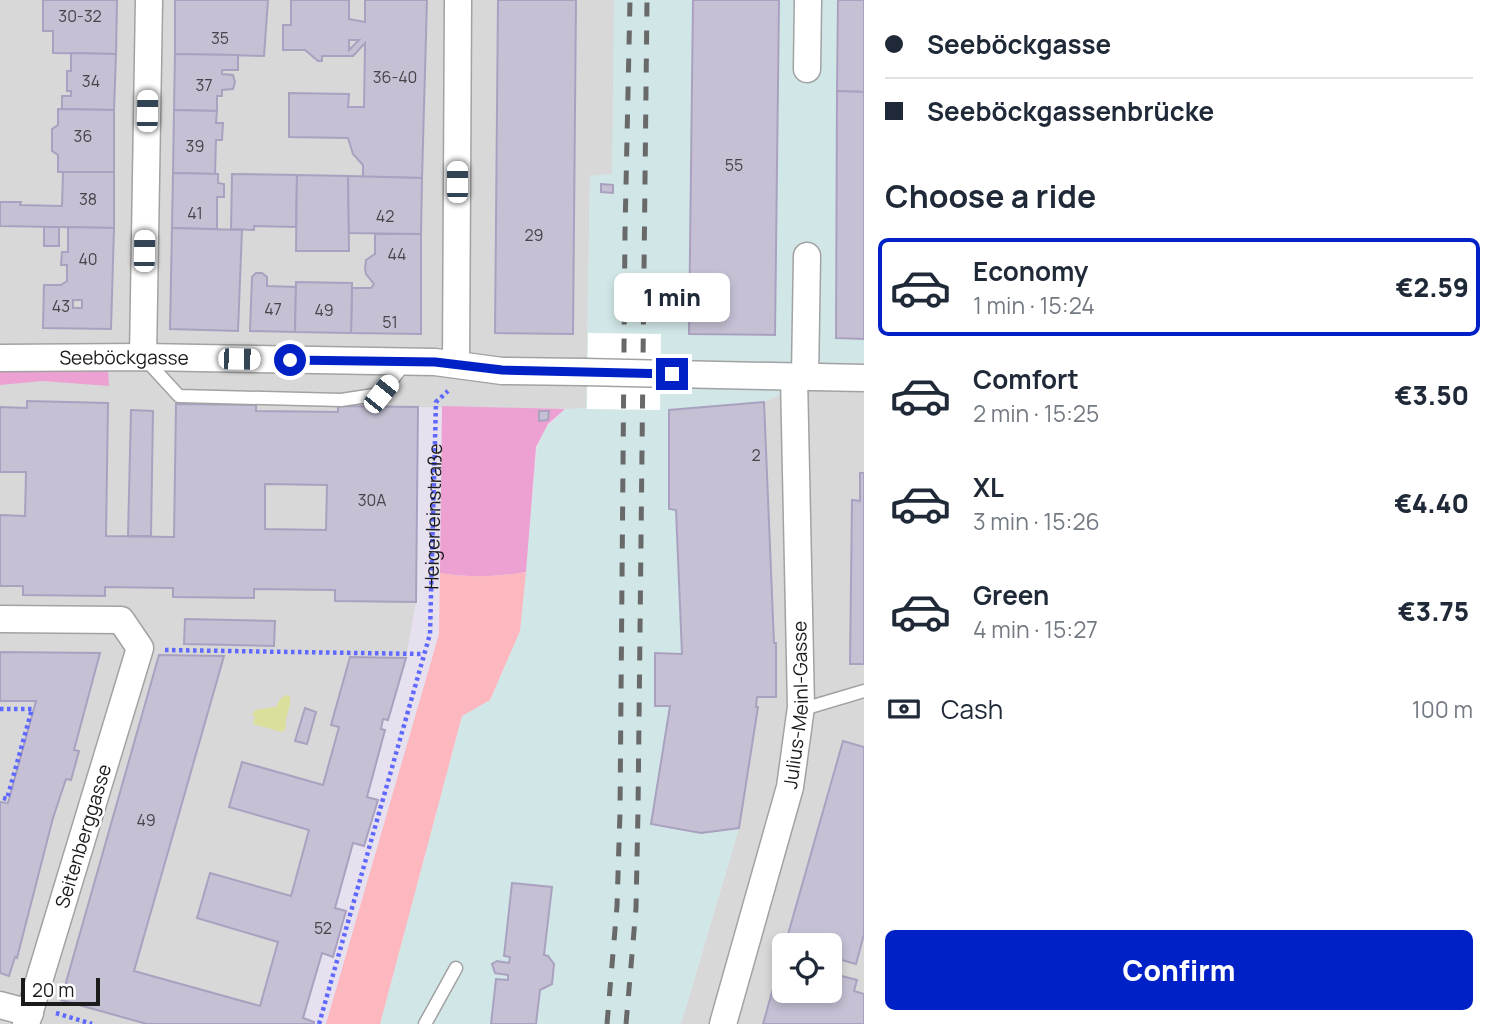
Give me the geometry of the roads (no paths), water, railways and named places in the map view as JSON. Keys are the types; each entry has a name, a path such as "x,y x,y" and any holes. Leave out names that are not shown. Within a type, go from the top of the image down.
{"street":[{"path":"143,357 149,0"},
{"path":"456,364 458,0"},
{"path":"807,69 808,0"},
{"name":"Julius-Meinl-Gasse","path":"723,1024 790,787 800,710 800,377 807,256"},
{"name":"Seeböckgasse","path":"0,358 143,357 406,362 456,364 502,370 800,377"},
{"path":"800,377 864,378"},
{"name":"Seitenberggasse","path":"0,619 121,620 141,648 29,1014"},
{"path":"0,1005 29,1014"}],"lane":[{"path":"143,357 179,396 341,400 381,394 406,362"},
{"path":"800,710 864,691"},
{"path":"425,1024 456,968"}],"railway":[{"path":"607,1024 617,906 620,812 625,232 630,0"},
{"path":"626,1024 636,908 638,811 647,0"}]}
